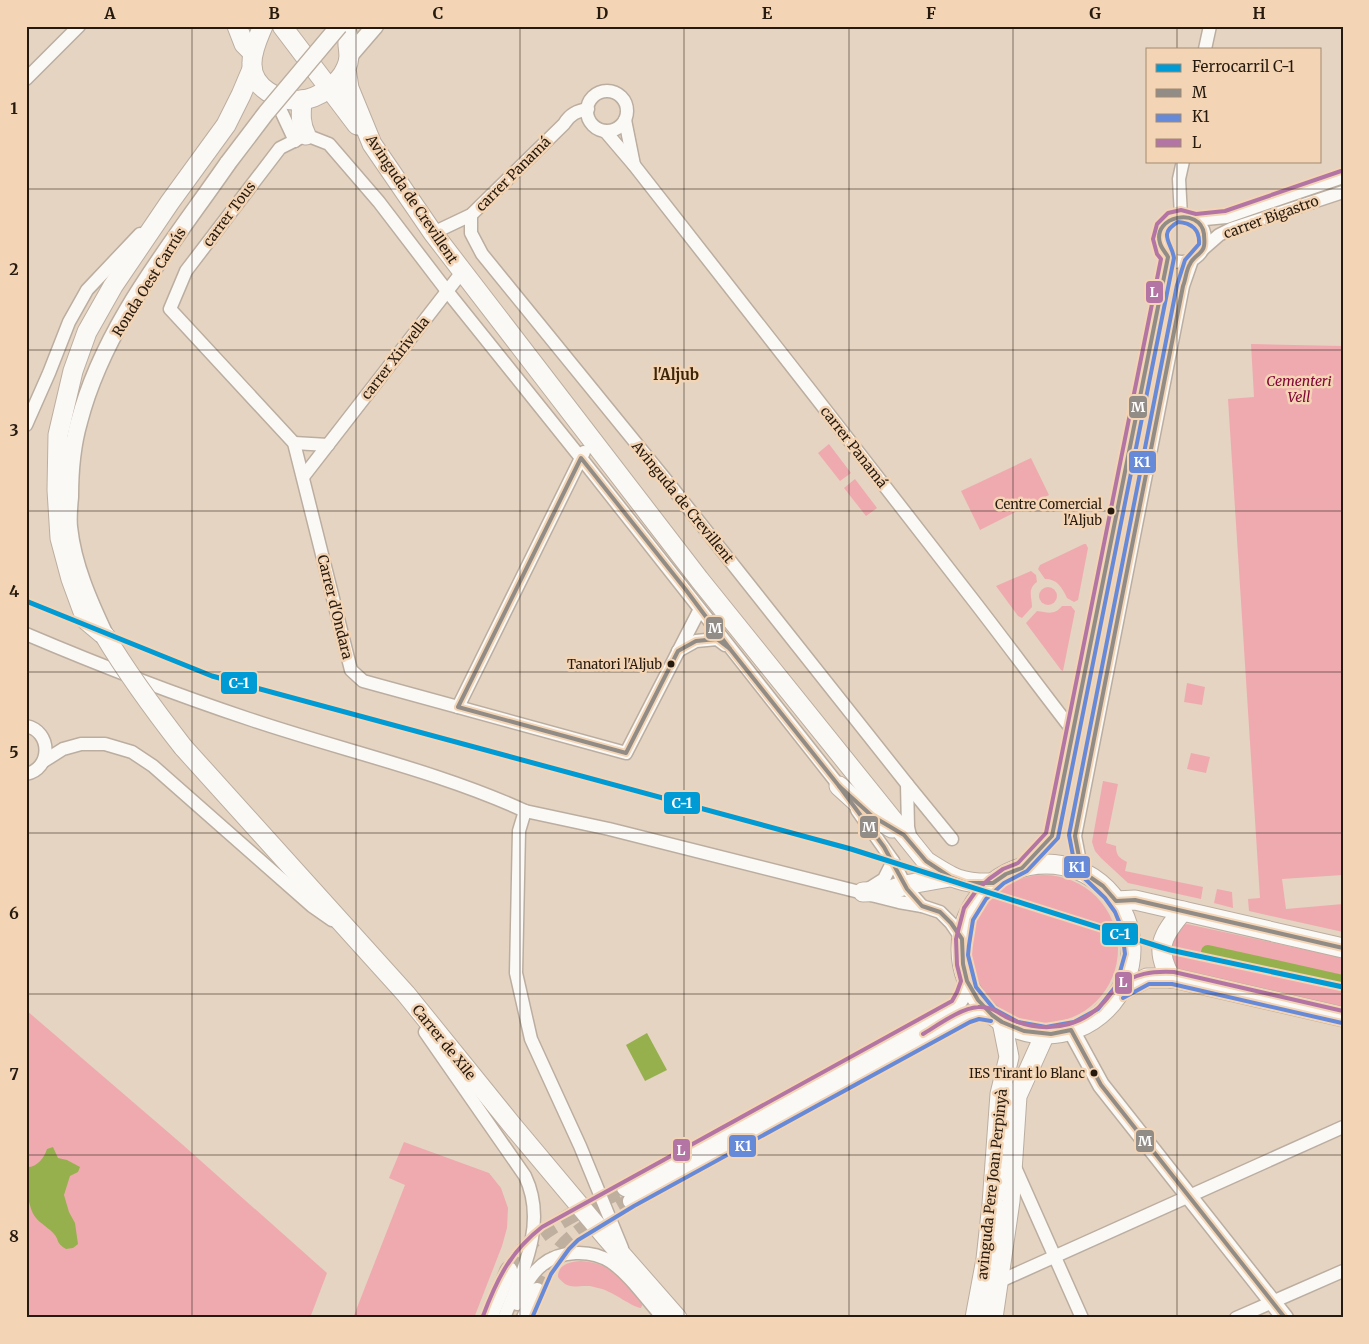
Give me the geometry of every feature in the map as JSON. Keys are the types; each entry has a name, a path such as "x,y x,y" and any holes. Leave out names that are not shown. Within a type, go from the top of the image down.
{"highway":[{"path":"237,26 252,61 257,81 262,88 274,96 290,100 302,100 321,93 328,88 348,62"},
{"name":"Ronda Oest Carrús","path":"204,772 152,708 105,636 86,620 71,579 57,490 58,435 73,371 88,332 113,286 170,202 226,125 242,95 263,26"},
{"path":"282,26 372,144"},
{"name":"Avinguda de Crevillent","path":"345,26 347,30 349,88 372,144 462,272 699,579 926,861 950,877 966,883 993,883"},
{"path":"300,138 302,100"},
{"name":"Carrer de Xile","path":"204,772 406,994 512,1125 677,1318"},
{"path":"839,786 872,816 908,840"},
{"path":"1048,864 1068,867 1087,875 1103,886 1116,901 1130,934 1131,954 1128,973 1120,992 1109,1006 1091,1022 1071,1030 1045,1034 1024,1031 997,1018 978,1000 967,981 963,964 962,939 970,911 981,895 993,883 1006,874 1022,868 1048,864"},
{"path":"863,892 888,891 905,885 950,877"},
{"path":"1116,901 1135,900 1343,948"},
{"path":"1171,978 1165,969 1160,950 1162,938 1183,911"},
{"path":"1120,992 1147,978 1171,978 1343,1017"},
{"name":"avinguda Pere Joan Perpinyà","path":"975,1318 986,1259 1000,1094 1009,1057 997,1018"},
{"name":"avinguda Pere Joan Perpinyà","path":"992,1318 1010,1201 1017,1096 1045,1034"}],"main road":[{"name":"Ronda Oest Carrús","path":"65,533 70,475 79,422 96,370 122,318 228,163 266,113 339,26"},
{"path":"348,62 375,26"},
{"path":"967,981 963,995 956,1006 628,1194 968,1016 978,1013 997,1018"},
{"path":"1071,1030 1101,1084 1285,1318"},
{"path":"489,1318 509,1270"},
{"path":"525,1318 537,1291"}],"street":[{"path":"26,79 79,26"},
{"path":"1205,48 1210,26"},
{"path":"564,124 578,120 591,122 599,129 605,131 616,129 625,120 626,108 620,96 608,91 596,94 588,109 591,122"},
{"path":"274,96 300,138"},
{"name":"carrer Panamá","path":"433,233 471,215 564,124 567,118 576,112 588,109"},
{"name":"carrer Panamá","path":"625,120 634,164"},
{"name":"carrer Panamá","path":"605,131 634,164 961,583 1073,731"},
{"name":"Avinguda de Crevillent","path":"300,138 329,144 379,202 447,291 839,786 894,861 905,885 922,906 940,912 951,923 962,939"},
{"name":"carrer Tous","path":"170,309 186,271 280,148 300,138"},
{"path":"1181,216 1179,179 1182,162"},
{"name":"carrer Bigastro","path":"1195,220 1226,218 1343,177"},
{"name":"carrer Bigastro","path":"1203,249 1220,235 1231,229 1343,192"},
{"path":"26,425 46,382 68,322 87,290 170,202"},
{"name":"Avinguda de Crevillent","path":"471,215 471,233 482,254 666,480 952,839"},
{"path":"1181,216 1195,220 1205,232 1203,249 1192,260 1180,262 1168,257 1160,243 1161,231 1166,223 1171,219 1181,216"},
{"path":"1022,868 1052,836 1168,257"},
{"path":"1087,875 1080,862 1075,836 1183,286 1192,260"},
{"name":"carrer Xirivella","path":"303,477 462,272"},
{"name":"Carrer d'Ondara","path":"170,309 294,443 351,670 363,681 626,753 678,651"},
{"path":"458,707 592,439"},
{"path":"294,443 328,445"},
{"path":"678,651 698,606 699,579"},
{"path":"26,634 93,662 249,719 487,794 525,811 922,906"},
{"path":"678,651 696,641 717,639 730,648"},
{"path":"26,726 39,732 44,738 46,746 44,761"},
{"path":"1073,731 1095,734"},
{"path":"26,774 39,768 44,761 63,749 81,744 105,744 132,752 153,766 312,906 328,919 347,927"},
{"path":"907,784 908,840"},
{"path":"525,811 519,831 516,973 531,1039 580,1146 627,1259"},
{"path":"863,892 884,878 894,861"},
{"path":"406,994 422,1027 444,1056 458,1081 525,1176 530,1186 535,1212 533,1236 526,1263 504,1318"},
{"path":"998,1282 1343,1127"},
{"path":"1013,1163 1082,1318"},
{"path":"512,1318 528,1283 542,1265 550,1260 572,1253 601,1256 612,1262 622,1270 663,1318"},
{"path":"1236,1318 1343,1271"}],"green space":[{"name":"Cementeri Vell","path":"1251,344 1343,346 1343,875 1282,879 1286,909 1343,904 1343,932 1249,911 1248,899 1260,898 1228,399 1254,397"},
{"path":"829,444 851,473 840,481 818,453"},
{"path":"1031,458 1049,495 980,530 961,491"},
{"path":"855,479 877,508 866,516 844,488"},
{"path":"1084,544 1088,548 1078,600 1074,602 1067,598 1056,582 1045,579 1038,569 1040,565"},
{"path":"1031,571 1036,575 1037,582 1031,590 1032,607 1022,618 1018,616 996,586"},
{"path":"1044,587 1052,587 1057,592 1055,603 1044,605 1039,600 1039,592"},
{"path":"1062,606 1071,606 1075,611 1063,671 1026,623 1037,611 1053,612"},
{"path":"1187,683 1205,687 1202,705 1184,702"},
{"path":"1191,753 1210,757 1206,773 1187,769"},
{"path":"1103,781 1118,784 1106,843 1116,846 1118,856 1127,862 1125,871 1203,887 1201,899 1128,883 1095,851 1092,842"},
{"path":"1044,875 1072,881 1096,897 1112,921 1118,949 1112,977 1096,1001 1072,1017 1044,1023 1016,1017 992,1001 976,977 970,949 976,921 992,897 1016,881"},
{"path":"1217,889 1232,892 1233,908 1214,903"},
{"path":"1187,924 1343,958 1343,1008 1174,969 1165,939 1173,929"},
{"path":"26,1010 183,1145 327,1273 310,1318 26,1318"},
{"path":"404,1142 489,1173 501,1188 508,1208 507,1228 502,1246 474,1318 353,1318 405,1185 389,1178"},
{"path":"581,1261 601,1265 616,1274 643,1303 641,1308 602,1289 590,1286 569,1286 558,1277 562,1266"}],"shaded area":[{"path":"647,1033 667,1070 645,1081 626,1045"},
{"path":"53,1147 58,1158 67,1160 80,1167 78,1172 70,1176 64,1195 69,1212 75,1223 78,1244 73,1248 66,1249 60,1245 54,1234 36,1218 29,1201 26,1167 37,1164 47,1149"}],"waterway":[{"path":"1208,952 1343,982"}],"tunnel":[{"path":"509,1270 520,1254 542,1234 569,1216 625,1188"},
{"path":"537,1291 552,1261 568,1241 587,1226 631,1201"}],"rail line":[{"name":"C-1","path":"26,601 212,676 851,849 1170,950 1343,987"}],"transit line":[{"name":"L","path":"483,1316 499,1278 513,1256 542,1227 952,1001 961,981 957,965 956,939 964,908 976,891 989,879 1003,869 1018,863 1046,833 1161,259 1157,254 1153,239 1157,224 1168,213 1181,210 1196,214 1225,211 1341,171"},
{"name":"M","path":"839,786 872,816 904,835 926,861 950,877 966,883 993,883 1006,874 1022,868 1052,836 1168,257 1161,245 1159,234 1163,226 1169,221 1186,217 1201,225 1204,234 1204,245 1202,251 1191,261 1183,286 1075,836 1080,862 1087,875 1103,886 1116,901 1135,900 1343,948"},
{"name":"K1","path":"1178,222 1194,228 1198,235 1199,244 1185,260 1177,285 1069,835 1074,861 1081,875 1105,898 1115,912 1122,929 1125,954 1116,986 1098,1009 1074,1022 1046,1027 1018,1022 994,1009 976,987 968,955 973,920 986,899 1004,883 1027,871 1058,838 1174,258 1167,235 1172,226 1178,222"},
{"name":"M","path":"581,458 686,590 730,649 717,639 696,641 678,651 626,753 458,707 581,458"},
{"name":"M","path":"730,649 839,786 884,847 907,889 922,906 940,912 951,923 962,939 963,964 967,981 978,1000 992,1015 1002,1022 1024,1031 1051,1034 1071,1030 1101,1085 1285,1318"},
{"name":"L","path":"923,1034 964,1010 978,1007 990,1008 1029,1025 1053,1027 1069,1024 1093,1012 1124,982 1137,976 1158,972 1174,972 1343,1011"},
{"name":"K1","path":"1123,998 1149,984 1172,984 1342,1023"},
{"name":"K1","path":"532,1318 551,1274 578,1240 634,1206 970,1022 979,1019 991,1021"}],"place":[{"name":"Centre Comercial l'Aljub","path":"1111,511"},
{"name":"Tanatori l'Aljub","path":"671,664"},
{"name":"IES Tirant lo Blanc","path":"1094,1073"}],"district":[{"name":"l'Aljub","path":"676,375"}]}
